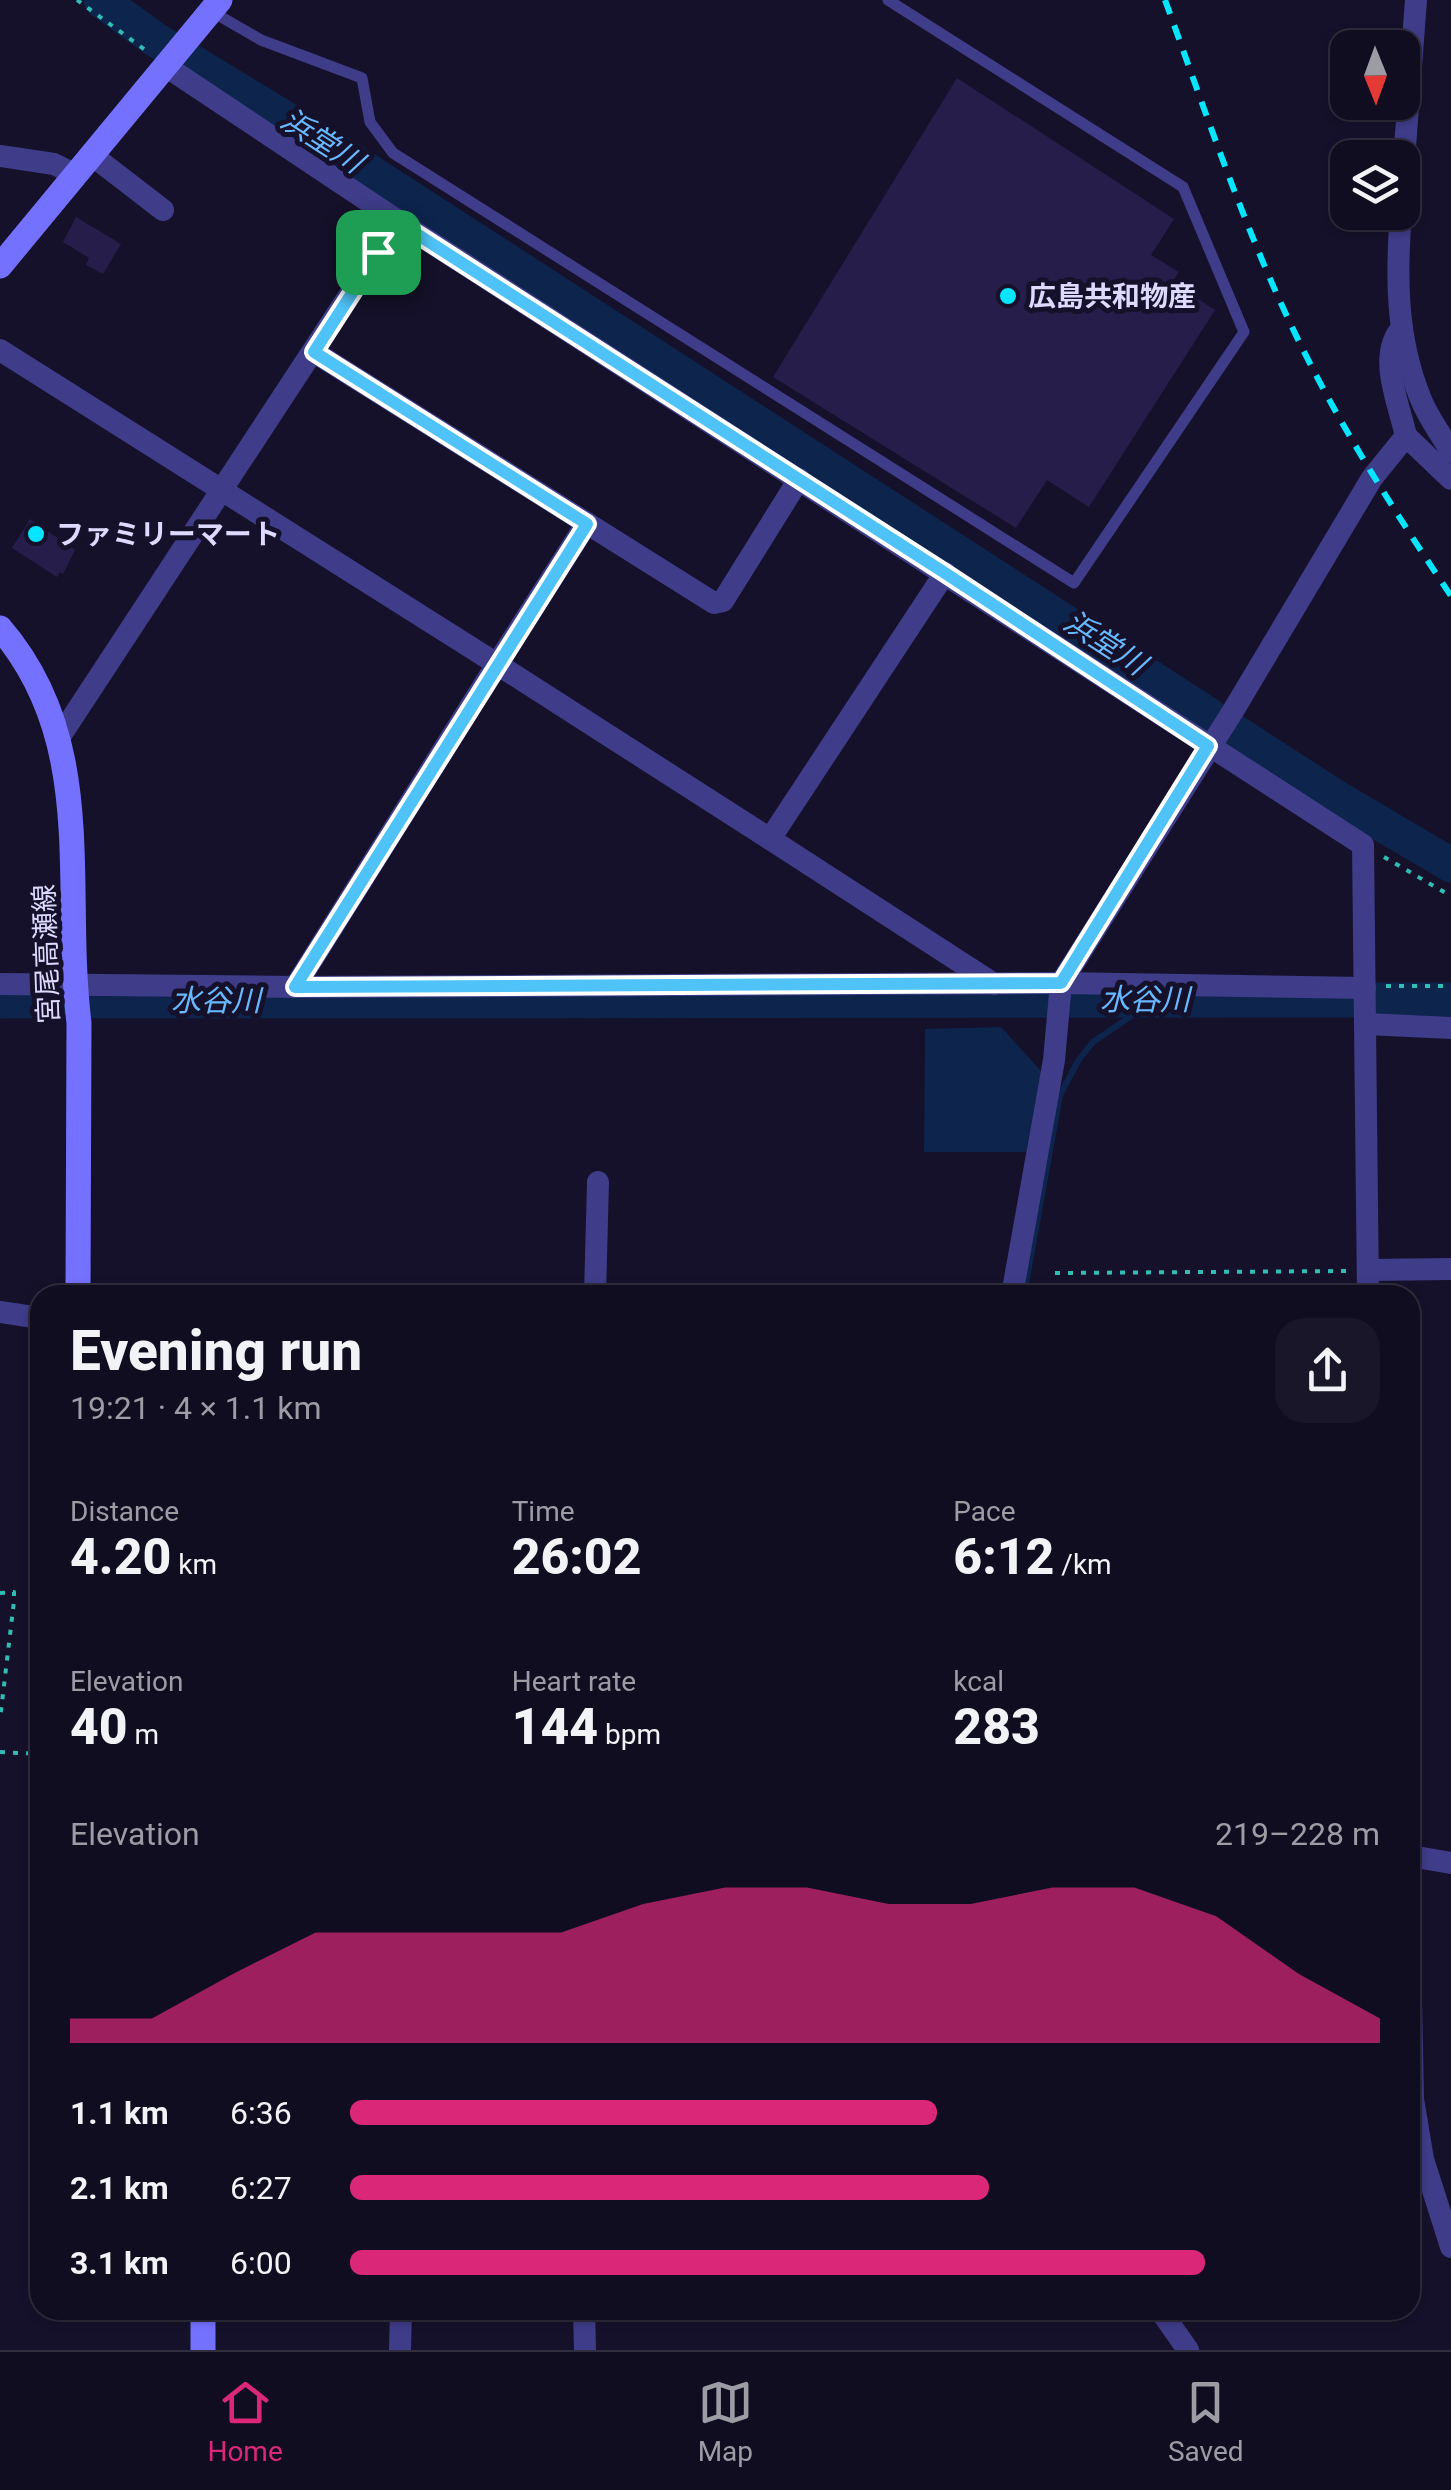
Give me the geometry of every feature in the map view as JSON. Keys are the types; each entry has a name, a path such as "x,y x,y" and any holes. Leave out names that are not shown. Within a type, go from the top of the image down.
{"main road":[{"path":"0,266 216,6"},
{"name":"宮尾高瀬線","path":"0,628 28,663 59,738 73,814 74,985 79,1023 78,1285"},
{"path":"202,2320 203,2350"}],"street":[{"path":"1406,140 1416,0"},
{"path":"174,58 398,222 1212,742 1363,845 1368,1285"},
{"path":"0,156 84,165 162,210"},
{"path":"59,738 398,222"},
{"path":"1399,230 1397,292 1402,328 1420,400 1451,452"},
{"path":"1402,328 1391,342 1391,373 1406,436 1451,479"},
{"path":"0,350 995,984"},
{"path":"314,352 714,603 722,601 799,480"},
{"path":"1014,1285 1054,1060 1060,996 1372,478 1406,436"},
{"path":"295,987 587,524"},
{"path":"770,839 945,573"},
{"path":"0,984 995,984 1060,996 1366,1004 1451,1028"},
{"path":"595,1285 598,1182"},
{"path":"1368,1270 1451,1269"},
{"path":"0,1312 30,1316"},
{"path":"1420,1858 1451,1863"},
{"path":"1420,2161 1451,2247"},
{"path":"400,2350 401,2320"},
{"path":"584,2320 585,2350"},
{"path":"1167,2320 1188,2350"}],"lane":[{"path":"216,6 262,40 362,78 370,122 393,154 1074,583 1244,332 1183,187 888,0"}],"path":[{"path":"78,0 174,58"},
{"path":"1363,845 1451,896"},
{"path":"1366,1004 1451,986"},
{"path":"1055,1273 1368,1270"},
{"path":"0,1593 14,1592 0,1719"},
{"path":"0,1752 30,1754"}],"water":[{"path":"1001,1027 1041,1071 1026,1152 924,1152 925,1029"}],"building":[{"name":"広島共和物産","path":"957,78 1174,219 1151,255 1179,272 1172,282 1215,310 1089,507 1047,480 1016,528 773,377"},
{"path":"76,217 121,244 103,274 86,265 89,258 63,242"},
{"name":"ファミリーマート","path":"30,519 75,550 63,574 60,572 57,577 12,548"}],"waterway":[{"name":"浜堂川","path":"101,0 156,40 319,139 1334,796 1451,865"},
{"name":"水谷川","path":"0,1001 1451,1000"},
{"path":"1026,1285 1060,1095 1093,1042 1152,1002"}],"railway":[{"path":"1165,0 1240,206 1292,327 1367,464 1451,596"}],"place":[{"name":"広島共和物産","path":"1008,296"},
{"name":"ファミリーマート","path":"36,534"}],"route":[{"path":"398,222 1208,746 1061,983 295,987 587,524 314,352 378,252 398,222"}]}
